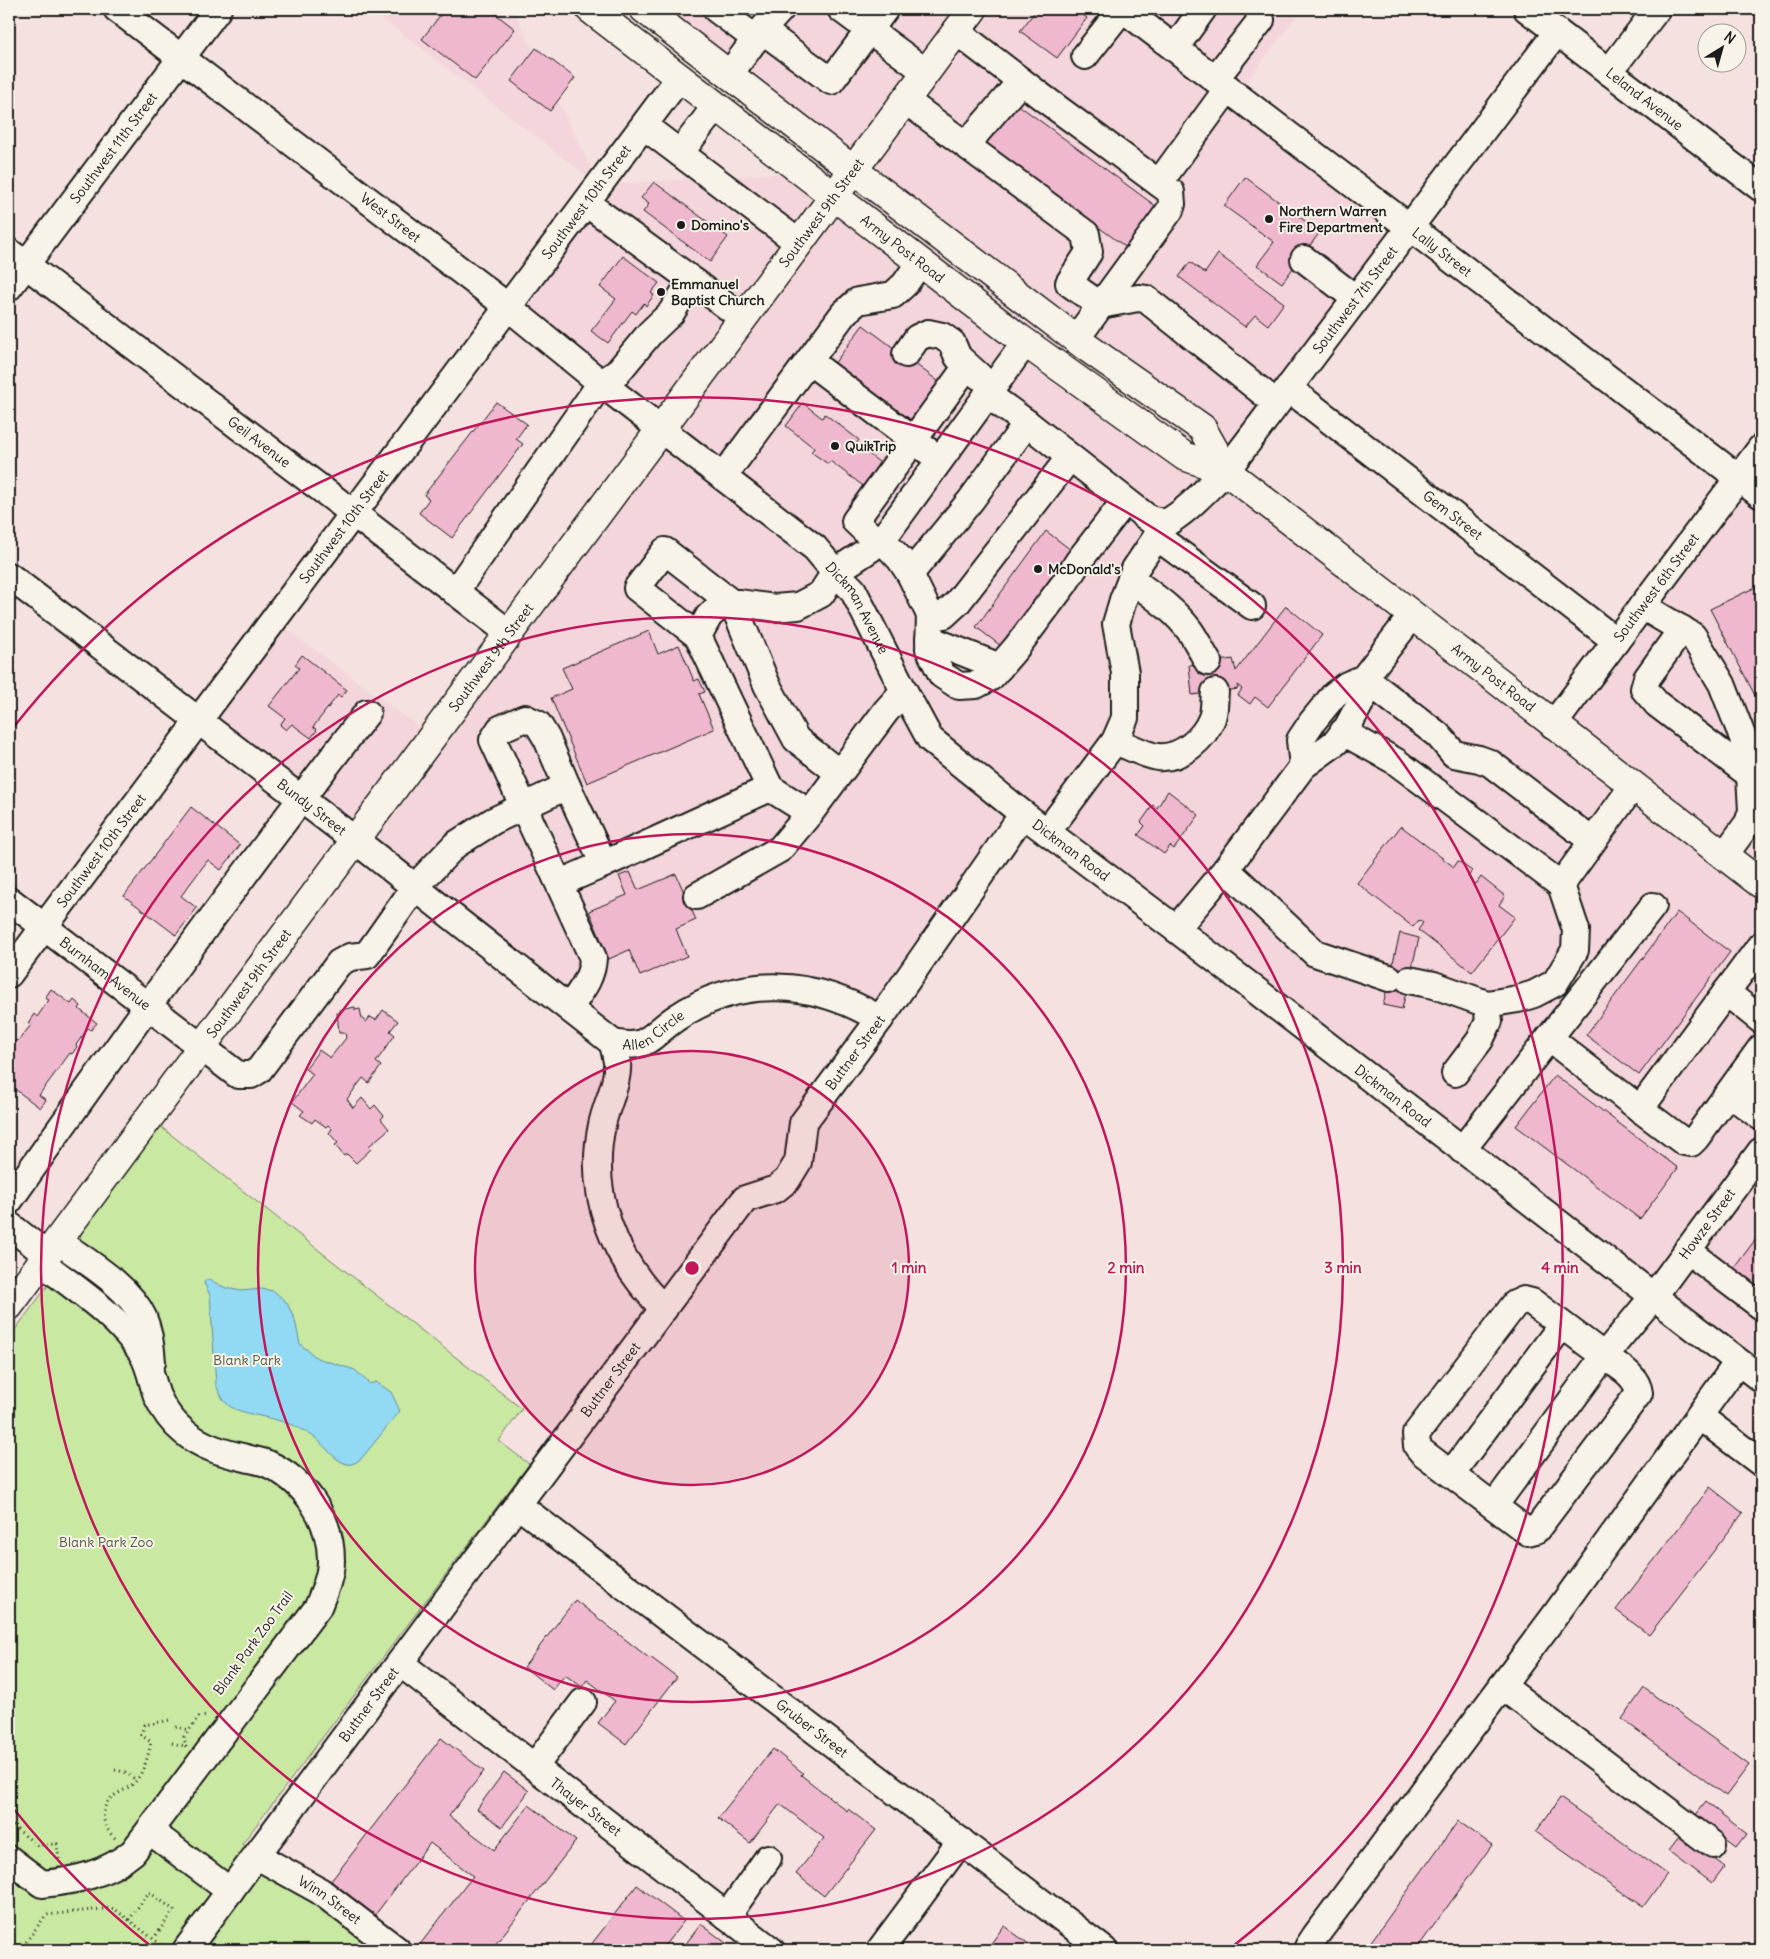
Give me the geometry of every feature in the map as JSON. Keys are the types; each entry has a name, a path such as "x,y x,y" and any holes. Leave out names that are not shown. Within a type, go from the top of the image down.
{"main road":[{"name":"Army Post Road","path":"590,9 1026,342 1184,456 1226,471 1761,884"},
{"name":"Army Post Road","path":"644,9 852,170 1076,339 1202,428 1226,471"},
{"name":"Southwest 9th Street","path":"9,1306 973,9"}],"street":[{"name":"West Street","path":"117,9 507,306 601,383 661,429"},
{"name":"Southwest 11th Street","path":"9,287 17,258 181,58 218,9"},
{"path":"716,9 759,34 831,81 886,9"},
{"path":"729,74 759,34 781,9"},
{"path":"841,9 926,72"},
{"path":"1085,56 1122,9"},
{"name":"Lally Street","path":"1122,9 1761,495"},
{"path":"1174,48 1203,9"},
{"path":"1159,183 1260,20 1258,9"},
{"name":"Leland Avenue","path":"1527,9 1761,188"},
{"path":"1609,72 1657,9"},
{"path":"956,31 1020,81 1171,192 1172,204 1170,210 1076,339"},
{"name":"Southwest 7th Street","path":"1047,832 1115,740 1125,718 1125,673 1116,624 1135,569 1162,530 1182,514 1198,496 1226,471 1557,32"},
{"name":"Southwest 10th Street","path":"9,974 679,78"},
{"path":"966,145 1020,81"},
{"path":"905,100 1086,234 1089,252 1069,283 1100,305"},
{"path":"680,153 716,106"},
{"path":"644,126 798,243"},
{"path":"586,203 743,318"},
{"name":"Geil Avenue","path":"17,258 353,512 509,633"},
{"path":"1304,259 1355,298"},
{"path":"723,477 844,313 858,301 893,295 905,284 920,262"},
{"path":"455,592 601,383 617,373 650,333 671,313 687,288 696,283"},
{"name":"Gem Street","path":"1100,305 1138,298 1146,299 1282,395 1616,641"},
{"path":"906,354 917,338 928,333 942,336 952,343 958,357 989,391 1162,530 1252,606"},
{"path":"698,636 709,616 721,605 733,604 775,608 798,606 821,594 834,572 870,549 887,533 1026,342"},
{"path":"809,361 940,460"},
{"path":"967,366 855,521 900,559 910,574 930,627 928,649 942,675 960,686 976,684 991,677 1016,648 1125,501"},
{"path":"910,574 971,500 1027,422"},
{"name":"Dickman Avenue","path":"661,429 815,548 834,572 853,590 930,739 1023,814"},
{"name":"Southwest 6th Street","path":"1553,725 1761,448"},
{"path":"930,627 957,603 1070,457"},
{"path":"810,813 770,788 698,636 637,588 665,551 733,604 767,685 796,739 839,773"},
{"name":"Bundy Street","path":"9,576 416,887 613,1043"},
{"path":"1131,580 1172,611 1191,632 1208,662"},
{"path":"1642,606 1693,636 1722,684 1743,738 1757,812 1724,856"},
{"path":"1303,766 1300,740 1312,722 1334,695 1347,685 1364,678 1412,616"},
{"path":"1682,629 1647,678 1644,689 1657,704 1750,775"},
{"path":"1176,929 1226,869 1303,766 1336,742 1362,698 1364,678"},
{"path":"1364,678 1438,735 1454,754 1490,763 1592,841"},
{"path":"697,896 780,849 904,691"},
{"path":"1115,740 1157,757 1177,754 1185,750 1198,738 1212,718 1215,692"},
{"path":"9,1201 148,1005 300,798 367,713"},
{"path":"569,1008 592,972 593,958 493,740 500,729 525,718 538,724 547,739 604,864"},
{"path":"1226,869 1314,953 1399,979 1434,985 1487,1004 1518,999 1534,994 1555,982 1575,950 1576,930 1561,885 1395,761 1343,732"},
{"path":"1429,785 1454,754"},
{"path":"416,887 455,845 493,821 567,786"},
{"path":"1561,885 1633,786"},
{"path":"560,883 770,788"},
{"name":"Dickman Road","path":"1023,814 1176,929 1761,1379"},
{"name":"Buttner Street","path":"186,1950 746,1199 776,1189 787,1180 798,1162 803,1123 880,1019 1023,814"},
{"name":"Burnham Avenue","path":"9,900 238,1075 251,1075 259,1070 339,963 350,958 367,955 416,887"},
{"path":"1462,1150 1653,906"},
{"path":"1640,1109 1761,945"},
{"name":"Allen Circle","path":"664,1309 648,1294 624,1261 615,1243 602,1204 599,1184 599,1143 602,1123 616,1076 617,1062 613,1043 630,1046 642,1044 676,1018 710,1000 765,987 784,987 821,992 857,1005 880,1019"},
{"path":"1726,992 1761,1020"},
{"path":"1454,1073 1480,1040 1489,1021 1487,1004"},
{"path":"1550,1038 1684,1142 1691,1143 1744,1087 1761,1048"},
{"path":"1744,1087 1761,1117"},
{"name":"Howze Street","path":"1494,1506 1604,1356 1652,1297 1761,1151"},
{"path":"9,1225 49,1252 130,1337 143,1355 157,1395 167,1414 184,1432 207,1447 267,1463 288,1474 307,1493 319,1512 328,1535 331,1561 326,1586 318,1607 133,1852 119,1864 87,1877 42,1884 9,1859"},
{"path":"1687,1250 1761,1306"},
{"path":"1524,1300 1532,1302 1604,1356 1634,1378 1639,1393 1536,1530 1528,1532 1422,1452 1418,1446 1416,1434 1516,1304 1524,1300"},
{"path":"1452,1474 1562,1325"},
{"path":"1308,1950 1316,1935 1502,1686 1738,1362"},
{"path":"1699,1416 1761,1462"},
{"name":"Gruber Street","path":"518,1505 1104,1950"},
{"name":"Thayer Street","path":"400,1663 771,1950"},
{"path":"1502,1686 1713,1845"},
{"path":"535,1766 583,1702"},
{"path":"150,1831 230,1892"},
{"path":"880,1950 961,1841"},
{"name":"Winn Street","path":"257,1856 320,1891 397,1950"},
{"path":"727,1916 768,1858"}],"path":[{"name":"Blank Park Zoo Trail","path":"190,1730 199,1717 214,1715"},
{"path":"116,1842 106,1828 103,1814 106,1805 110,1799 127,1788 142,1773 151,1742 141,1735 144,1725 170,1720"},
{"path":"172,1743 186,1748 184,1737 190,1730 176,1726"},
{"path":"115,1770 125,1772 136,1780"},
{"path":"9,1823 37,1845 57,1844 59,1861 68,1860"},
{"path":"129,1920 149,1892 162,1901 174,1910 154,1938"},
{"path":"20,1950 46,1915 105,1908 116,1910 169,1950"}],"shaded area":[{"path":"370,9 513,9 599,185"},
{"path":"629,9 1302,9 1243,86 1409,227 1226,471 1553,725 1738,479 1761,496 1761,1379 1023,814 880,1019 765,987 630,1046 198,720 273,619 432,737 661,429 507,306 599,185 852,169"}],"green space":[{"name":"Blank Park","path":"156,1123 522,1409 499,1441 529,1464 242,1844 380,1950 9,1950 9,1338 81,1241 80,1228"}],"water":[{"path":"207,1279 226,1288 241,1291 261,1289 274,1291 287,1303 295,1320 300,1344 317,1358 355,1370 370,1384 376,1382 391,1392 400,1411 361,1459 351,1464 342,1462 318,1440 302,1430 287,1423 241,1411 226,1403 216,1385 210,1295 204,1283"}],"building":[{"path":"445,9 489,9 515,29 475,80 422,39"},
{"path":"736,9 756,9 749,18"},
{"path":"1037,9 1075,9 1087,18 1057,58 1020,31"},
{"path":"536,48 575,78 550,111 511,81"},
{"path":"1009,98 1161,210 1131,251 979,139"},
{"path":"1245,177 1320,232 1282,283 1257,265 1274,242 1224,206"},
{"path":"654,182 728,237 710,262 643,212 649,204 641,198"},
{"path":"1218,254 1284,303 1268,325 1255,315 1245,327 1179,277 1190,262 1205,273"},
{"path":"623,256 659,283 651,293 654,295 646,306 644,303 636,314 632,311 608,343 591,331 616,299 600,287"},
{"path":"863,325 946,387 916,426 834,364"},
{"path":"496,402 527,424 516,439 523,444 452,538 419,513 429,499 424,495"},
{"name":"QuikTrip","path":"803,403 822,418 825,414 859,440 856,444 884,466 866,488 830,461 828,464 811,452 814,448 786,426"},
{"path":"1046,531 1071,550 1001,646 976,627"},
{"path":"1760,585 1761,588 1761,707 1710,609"},
{"path":"1286,606 1322,635 1268,707 1255,697 1250,704 1238,695 1242,689 1237,685 1238,689 1192,695 1189,665 1233,659 1236,671"},
{"path":"649,631 658,654 679,645 694,681 699,679 705,692 699,694 714,729 587,783 551,698 572,689 562,668"},
{"path":"302,655 347,690 341,697 338,695 313,727 317,730 311,738 292,724 286,730 280,725 285,718 269,706 299,668 295,665"},
{"path":"1168,791 1199,815 1174,849 1170,846 1164,854 1138,835 1145,826 1141,822 1153,805 1157,808"},
{"path":"191,807 240,845 221,870 208,860 181,896 197,908 176,935 124,896"},
{"path":"1401,826 1454,867 1458,861 1472,871 1468,877 1476,884 1481,877 1505,896 1499,905 1515,917 1472,972 1418,930 1423,923 1419,920 1413,927 1357,883"},
{"path":"630,872 638,890 676,874 696,920 676,929 687,956 640,976 629,950 609,959 589,911 627,895 619,876"},
{"path":"1677,912 1730,952 1639,1075 1586,1035"},
{"path":"1400,933 1419,938 1402,1009 1383,1005"},
{"path":"51,989 71,1004 74,1000 81,1006 79,1009 97,1023 91,1030 88,1028 72,1054 70,1053 39,1095 46,1100 40,1108 16,1090 11,1097 9,1095 9,1054 12,1050 10,1048 16,1040 18,1041 31,1025 28,1023 34,1014 37,1017 49,1000 45,998"},
{"path":"355,1007 355,1010 360,1009 362,1019 366,1022 370,1017 376,1020 383,1010 398,1021 390,1031 395,1035 376,1062 381,1066 369,1083 363,1078 347,1099 353,1108 362,1098 371,1109 375,1105 384,1116 381,1119 389,1129 369,1146 371,1149 356,1163 347,1154 344,1156 335,1145 338,1143 329,1133 332,1129 328,1125 326,1127 315,1119 312,1123 300,1115 304,1111 292,1102 313,1074 305,1069 319,1050 330,1058 346,1038 345,1033 339,1033 337,1013 340,1013 340,1010"},
{"path":"1555,1075 1678,1168 1640,1219 1516,1126"},
{"path":"1761,1232 1761,1294 1731,1272"},
{"path":"1710,1487 1743,1513 1649,1635 1616,1610"},
{"path":"575,1600 649,1658 677,1677 626,1744 598,1723 615,1701 587,1680 582,1687 565,1675 553,1690 524,1667"},
{"path":"1644,1688 1749,1765 1726,1796 1622,1719"},
{"path":"441,1738 484,1771 449,1816 494,1850 529,1805 576,1841 491,1950 422,1950 418,1947 473,1876 430,1843 375,1915 331,1881"},
{"path":"773,1749 803,1773 801,1775 847,1811 848,1809 876,1830 824,1896 796,1874 824,1838 780,1804 750,1843 718,1818"},
{"path":"504,1772 529,1791 502,1827 477,1809"},
{"path":"1560,1798 1667,1874 1643,1907 1536,1832"},
{"path":"1706,1802 1747,1834 1737,1847 1695,1816"},
{"path":"1458,1821 1492,1845 1416,1950 1371,1950 1367,1947"},
{"path":"1680,1834 1724,1867 1712,1883 1668,1850"},
{"path":"637,1885 684,1921 661,1950 587,1950"},
{"path":"701,1924 726,1943 720,1950 681,1950"},
{"path":"1004,1926 1037,1950 986,1950"}],"place":[{"name":"Northern Warren Fire Department","path":"1269,219"},
{"name":"Domino's","path":"681,225"},
{"name":"Emmanuel Baptist Church","path":"661,292"},
{"name":"QuikTrip","path":"835,446"},
{"name":"McDonald's","path":"1038,569"}],"park label":[{"name":"Blank Park Zoo","path":"106,1542"}]}
